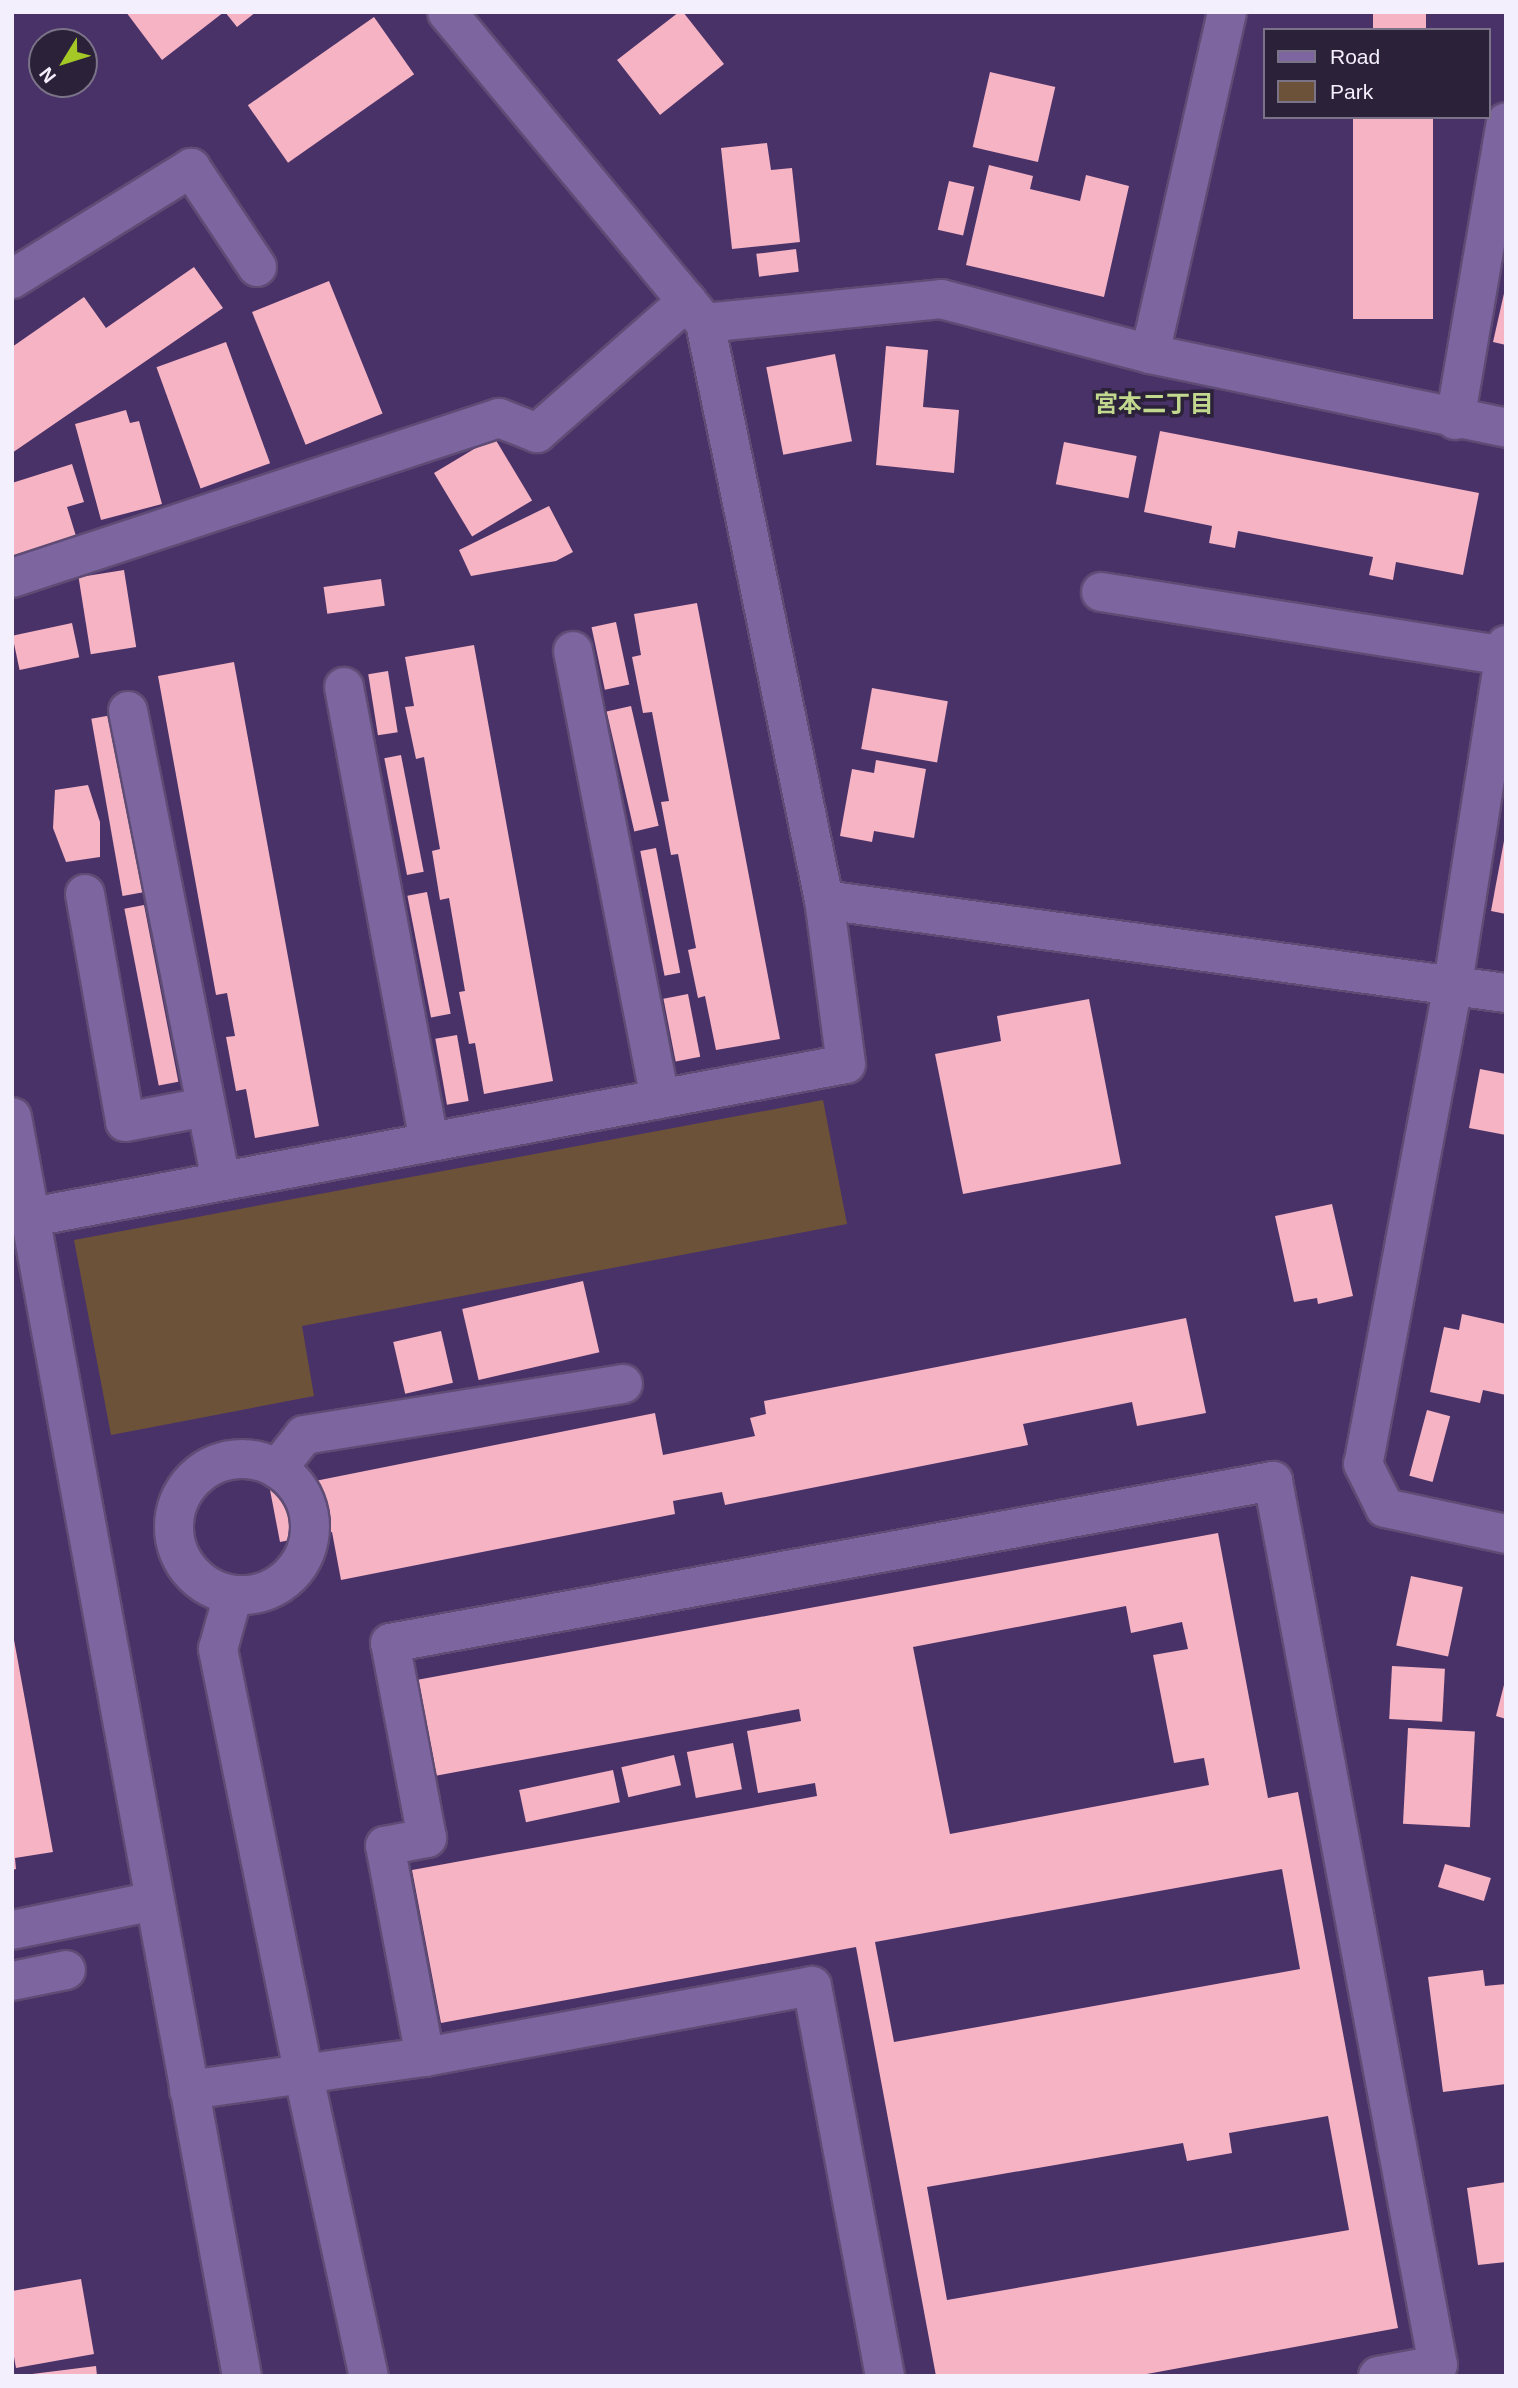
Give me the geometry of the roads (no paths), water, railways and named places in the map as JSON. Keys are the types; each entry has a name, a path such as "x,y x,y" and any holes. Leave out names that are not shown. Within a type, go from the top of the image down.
{"street":[{"path":"32,1217 846,1064 824,900 696,312 447,12"},
{"path":"1150,354 1227,12"},
{"path":"1455,420 1506,122"},
{"path":"12,279 191,168 257,267"},
{"path":"12,578 499,418 537,433 696,312 941,299 1150,354 1455,420 1506,428"},
{"path":"1101,592 1505,651 1496,773 1453,985 1363,1464 1385,1508 1506,1534"},
{"path":"573,651 660,1099"},
{"path":"344,687 429,1142"},
{"path":"128,711 221,1181"},
{"path":"85,894 125,1122 206,1107"},
{"path":"824,900 1506,993"},
{"path":"12,1117 32,1217 25,1259 155,1901 242,2376"},
{"path":"277,1469 304,1435 623,1384"},
{"path":"231,1460 254,1460 277,1469 297,1486 309,1510 310,1537 301,1562 283,1582 260,1593 233,1595 210,1588 191,1573 179,1552 174,1528 178,1505 189,1484 208,1468 231,1460"},
{"path":"425,2057 385,1846 427,1838 390,1643 1273,1481 1438,2365 1378,2376"},
{"path":"233,1595 218,1649 303,2072 369,2376"},
{"path":"12,1930 155,1901"},
{"path":"12,1981 66,1970"},
{"path":"189,2090 425,2057 812,1986 885,2376"}],"district":[{"name":"宮本二丁目","path":"1154,404"}]}
